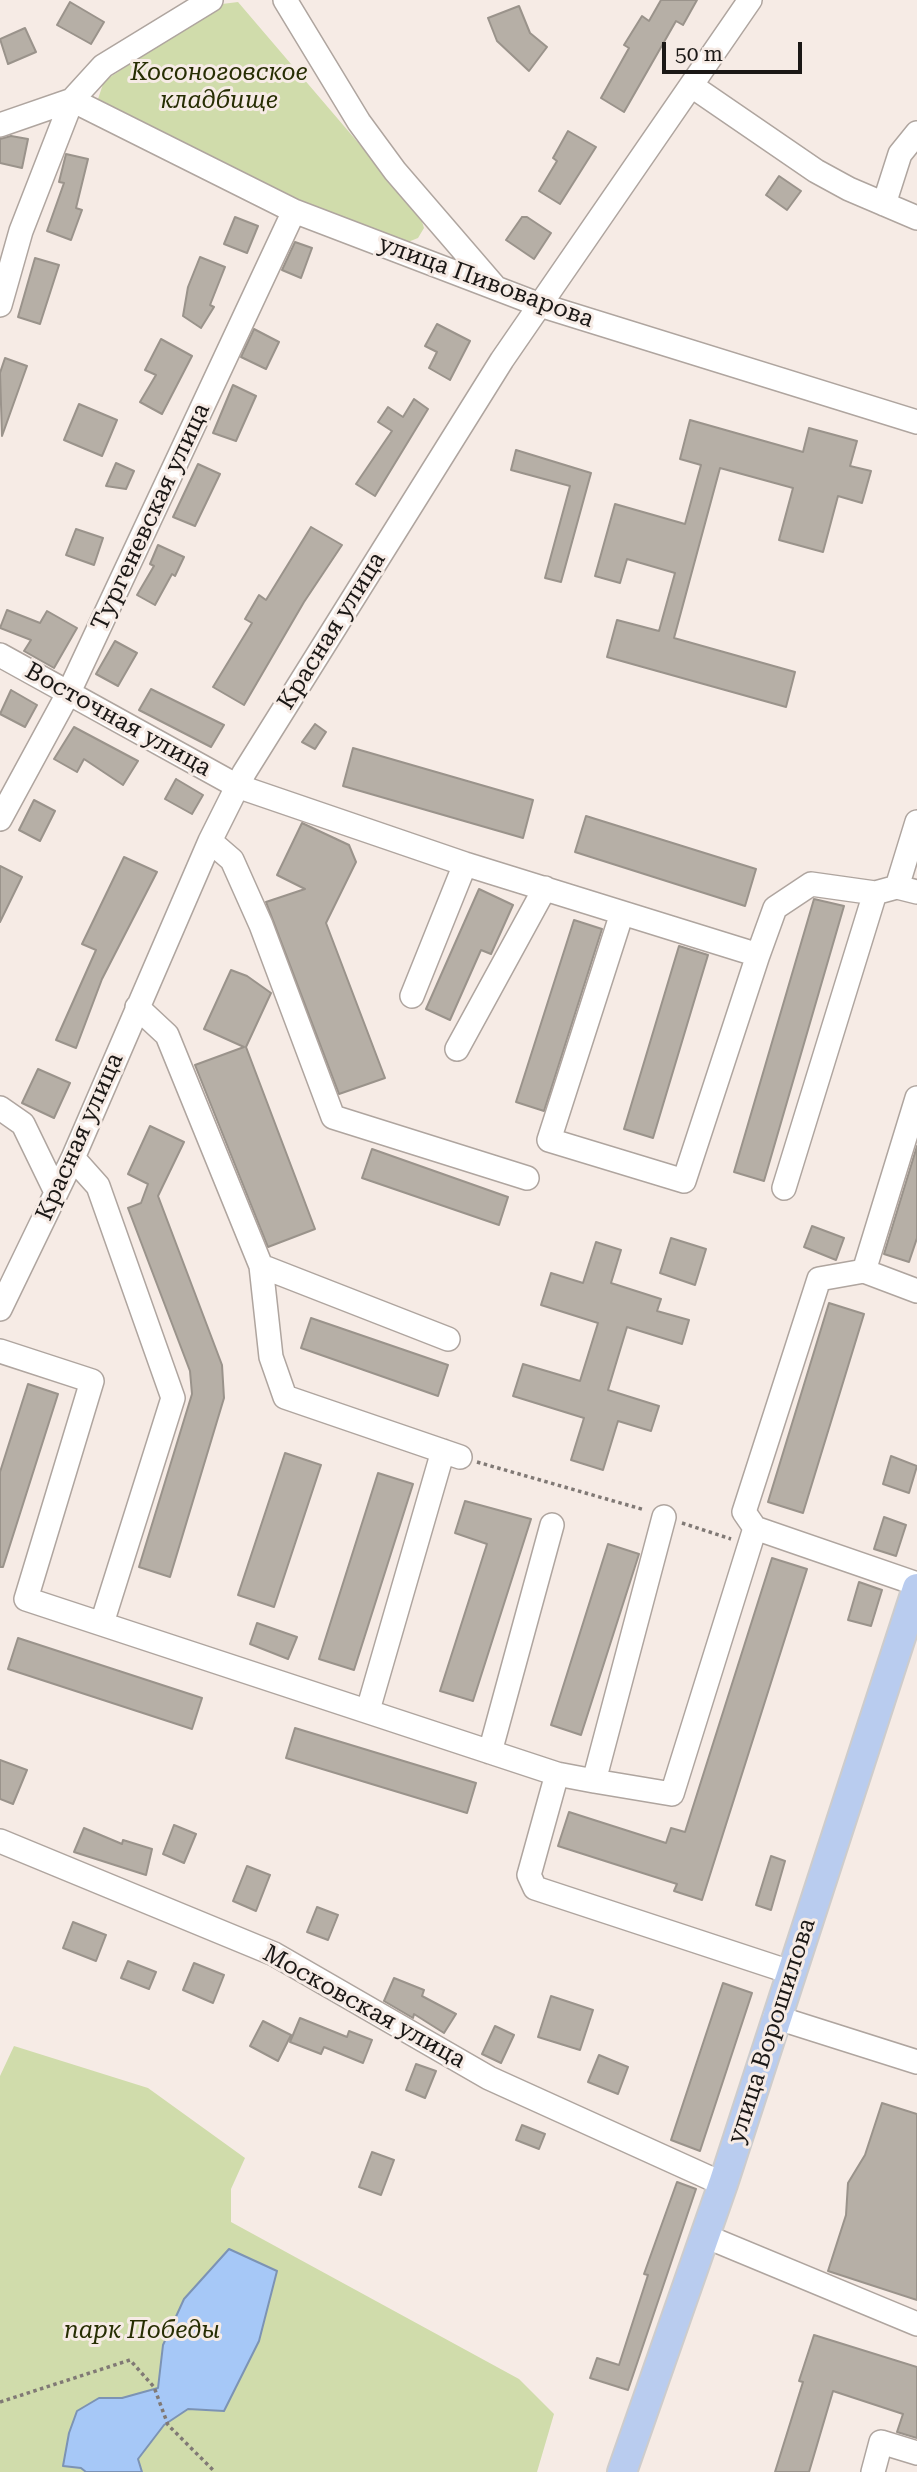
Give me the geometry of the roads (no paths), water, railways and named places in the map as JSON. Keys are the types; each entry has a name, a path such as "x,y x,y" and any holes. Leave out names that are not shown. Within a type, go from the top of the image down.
{"main road":[{"name":"улица Ворошилова","path":"622,2472 723,2184 917,1586"}],"street":[{"path":"0,305 21,231 72,100 103,66 209,0"},
{"path":"285,0 366,132 418,199 497,289"},
{"name":"Красная улица","path":"0,1309 73,1158 136,1007 237,786 540,305 750,0"},
{"path":"692,86 816,171 917,218"},
{"path":"0,125 72,100"},
{"name":"улица Пивоварова","path":"72,100 294,211 497,289 540,305 917,422"},
{"path":"884,204 900,154 917,133"},
{"name":"Тургеневская улица","path":"0,819 69,692 294,211"},
{"name":"Восточная улица","path":"0,655 237,786 465,864 758,955"},
{"path":"784,1188 896,891 917,822"},
{"path":"210,841 232,860 261,925 333,1117 527,1178"},
{"path":"412,996 465,864"},
{"path":"622,913 549,1140 684,1181 775,908 811,884 896,891"},
{"path":"457,1049 545,888"},
{"path":"136,1007 167,1034 261,1266 271,1357 285,1397 452,1454 368,1710"},
{"path":"864,1271 917,1098"},
{"path":"0,1108 23,1124 56,1192"},
{"path":"73,1158 98,1186 173,1398 102,1623"},
{"path":"261,1266 449,1339"},
{"path":"0,1351 92,1381 26,1599 557,1774 672,1794 752,1536 744,1512 820,1279 864,1271 917,1291"},
{"path":"594,1781 657,1515"},
{"path":"490,1752 552,1525"},
{"path":"752,1536 917,1586"},
{"path":"557,1774 529,1875 535,1888 790,1972"},
{"name":"Московская улица","path":"0,1841 274,1954 489,2078 723,2184"},
{"path":"775,2017 917,2063"},
{"path":"705,2236 917,2324"},
{"path":"873,2472 881,2442 917,2454"}],"water":[{"path":"229,2249 277,2271 259,2341 224,2411 188,2409 164,2425 138,2459 142,2472 86,2472 81,2468 63,2466 69,2433 77,2411 99,2398 122,2398 158,2388 163,2345 184,2299"}],"park label":[{"name":"Косоноговское кладбище","path":"219,87"},
{"name":"парк Победы","path":"142,2331"}]}
